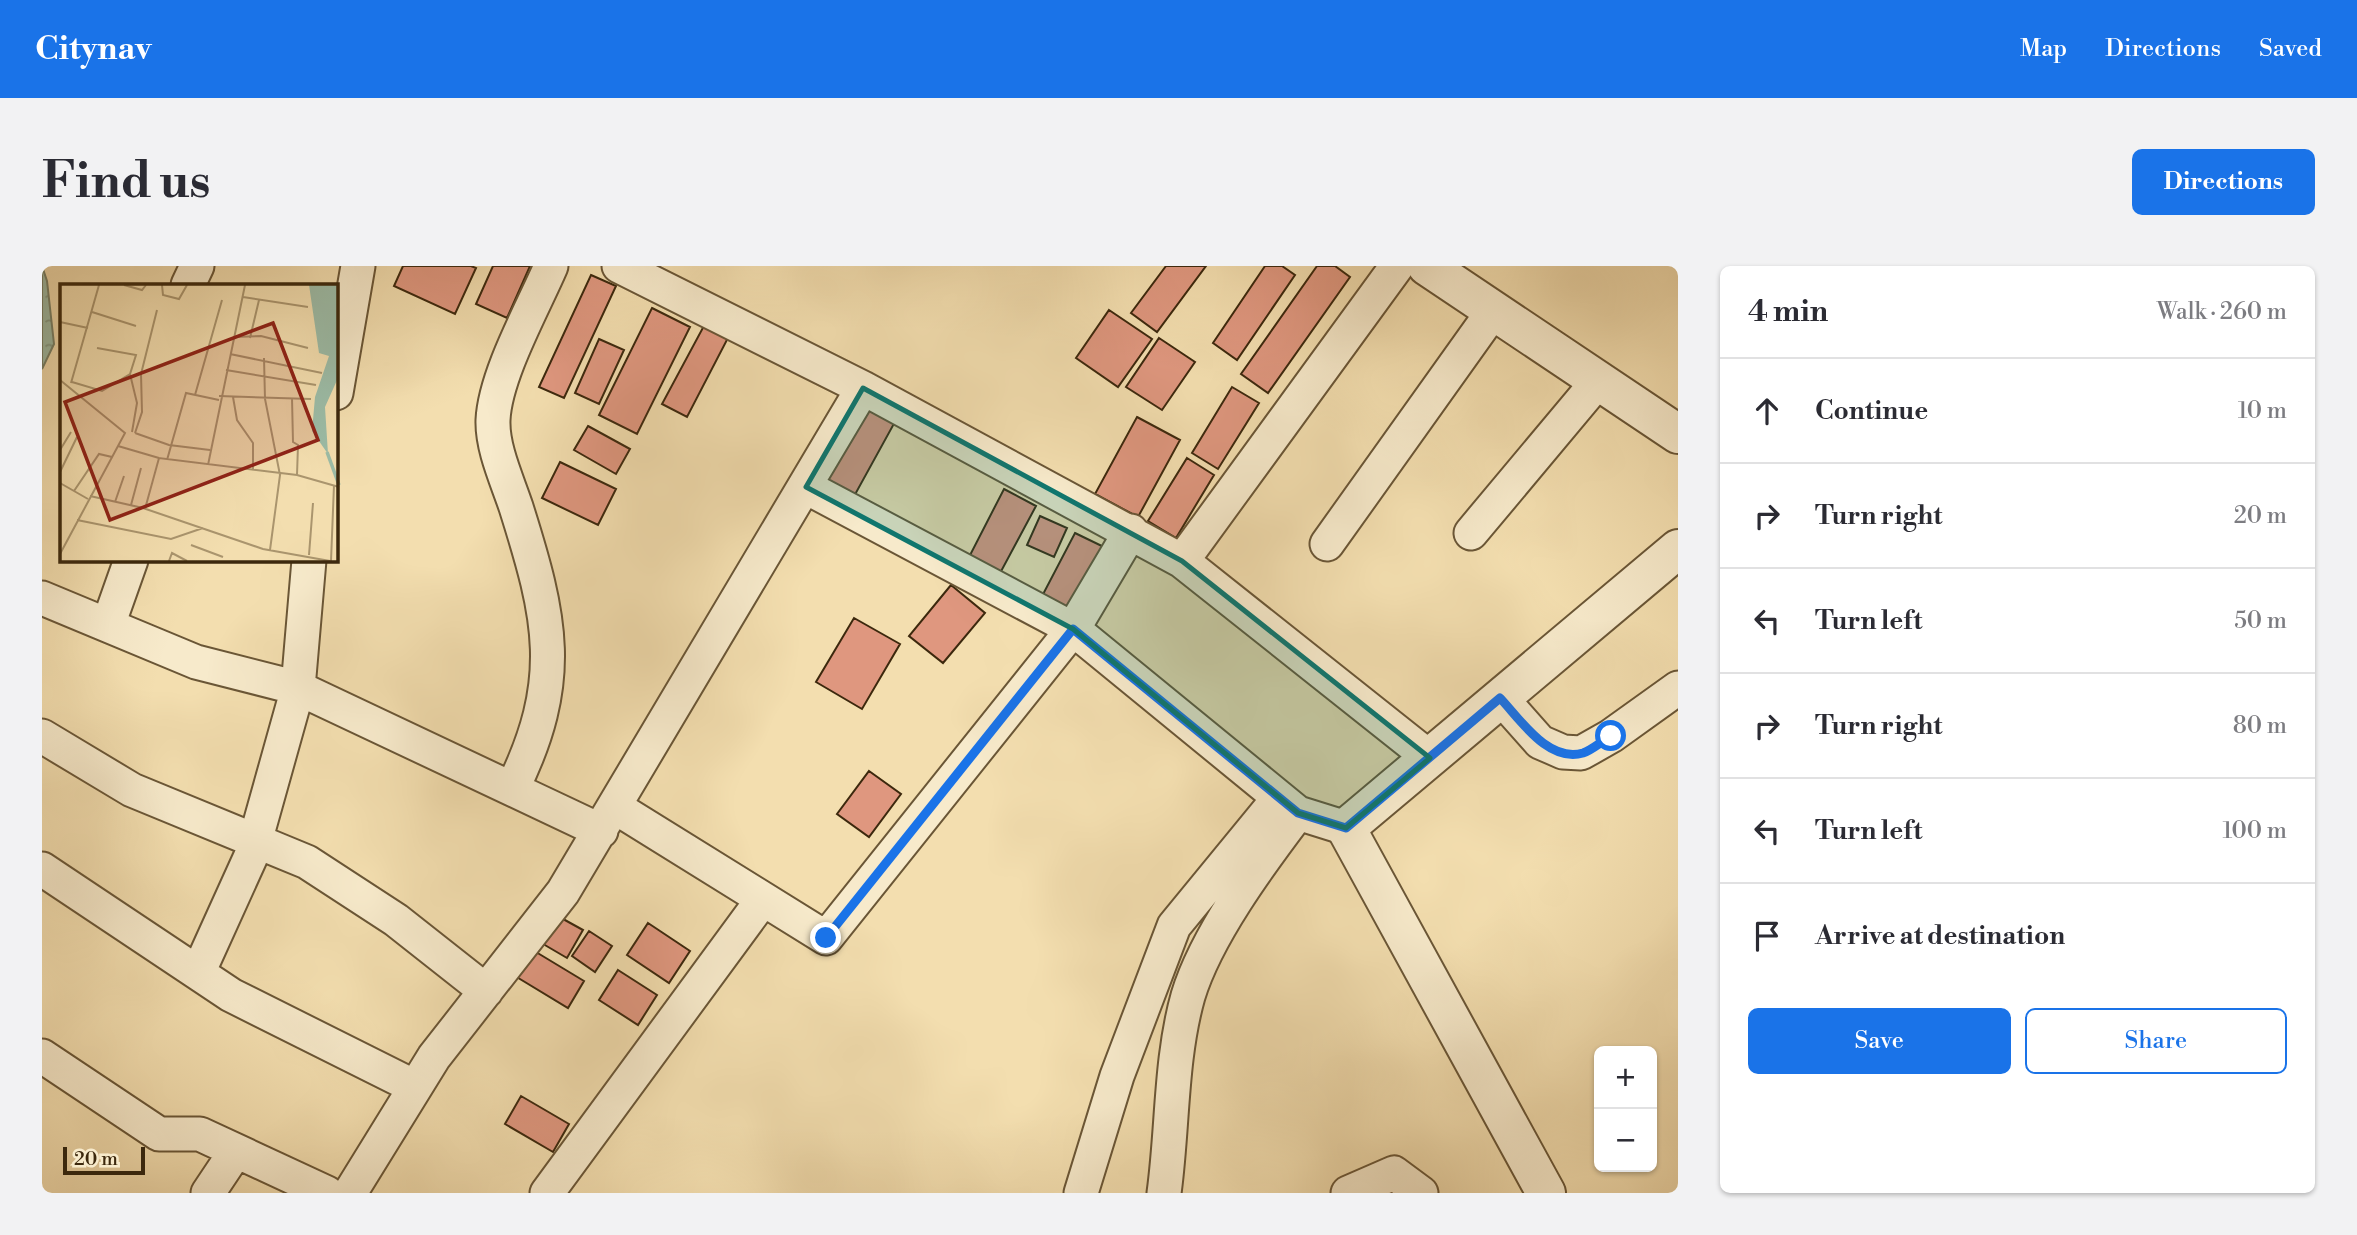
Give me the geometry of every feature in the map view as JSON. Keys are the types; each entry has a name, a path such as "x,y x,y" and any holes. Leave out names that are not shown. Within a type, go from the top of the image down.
{"street":[{"path":"188,284 197,266"},
{"path":"338,381 358,266"},
{"path":"512,789 531,750 542,713 548,669 547,617 541,587 499,455 493,422 497,393 551,266"},
{"path":"619,266 863,388 1182,561 1430,758"},
{"path":"1182,561 1397,266"},
{"path":"1427,266 1678,433"},
{"path":"1327,544 1494,310"},
{"path":"1471,533 1599,380"},
{"path":"350,1193 434,1057 563,892 863,388"},
{"path":"806,487 1073,629 1288,805 1346,828 1546,1193"},
{"path":"42,598 196,663 298,688 512,789 608,819 763,899 826,938 1073,629 1131,531"},
{"path":"1346,828 1678,548"},
{"path":"108,625 130,562"},
{"path":"198,973 255,841 298,688 309,562"},
{"path":"1500,698 1540,742 1563,752 1581,753 1611,736 1678,688"},
{"path":"42,736 132,790 306,862 396,920 486,991"},
{"path":"1081,1193 1117,1076 1174,926 1288,805"},
{"path":"1164,1193 1172,1090 1188,997 1208,948 1288,805"},
{"path":"42,869 231,995 415,1087"},
{"path":"547,1193 763,899"},
{"path":"42,1056 159,1134 200,1134 327,1193"},
{"path":"208,1193 236,1151"},
{"path":"1348,1193 1394,1173 1421,1193"}],"highlighted area":[{"path":"863,388 1182,561 1430,758 1346,828 1298,813 1073,629 806,487"}],"water":[{"path":"42,266 47,281 54,344 42,369"}],"building":[{"path":"403,266 476,268 455,314 394,286"},
{"path":"493,266 530,266 507,318 476,304"},
{"path":"1166,266 1206,266 1157,332 1131,313"},
{"path":"1265,266 1282,266 1295,275 1237,360 1213,343"},
{"path":"1317,266 1335,266 1350,277 1268,393 1241,374"},
{"path":"591,275 616,286 564,398 539,387"},
{"path":"652,308 690,327 637,434 599,415"},
{"path":"1109,310 1152,339 1118,387 1076,358"},
{"path":"706,322 730,334 687,417 662,404"},
{"path":"1159,338 1195,362 1162,410 1126,387"},
{"path":"599,339 624,350 599,404 575,393"},
{"path":"1232,387 1259,403 1218,469 1192,453"},
{"path":"864,402 896,420 852,500 820,482"},
{"path":"1137,417 1180,440 1138,517 1095,494"},
{"path":"588,426 630,449 616,474 574,450"},
{"path":"1187,458 1214,475 1176,538 1148,521"},
{"path":"560,462 616,489 598,525 542,498"},
{"path":"1004,489 1036,506 998,577 967,561"},
{"path":"1040,516 1067,528 1054,557 1027,545"},
{"path":"1075,533 1106,548 1070,616 1040,600"},
{"path":"951,585 985,613 943,663 909,636"},
{"path":"854,618 900,644 862,709 816,682"},
{"path":"869,771 901,794 869,837 837,814"},
{"path":"554,914 583,930 567,958 538,941"},
{"path":"648,923 690,951 669,983 627,955"},
{"path":"589,931 612,946 595,972 572,956"},
{"path":"531,949 584,981 568,1008 515,976"},
{"path":"618,970 657,995 638,1025 599,1000"},
{"path":"521,1096 569,1124 553,1152 505,1124"}],"route":[{"path":"826,938 1073,629 1298,813 1346,828 1500,698 1540,742 1563,752 1581,753 1611,736"}]}
